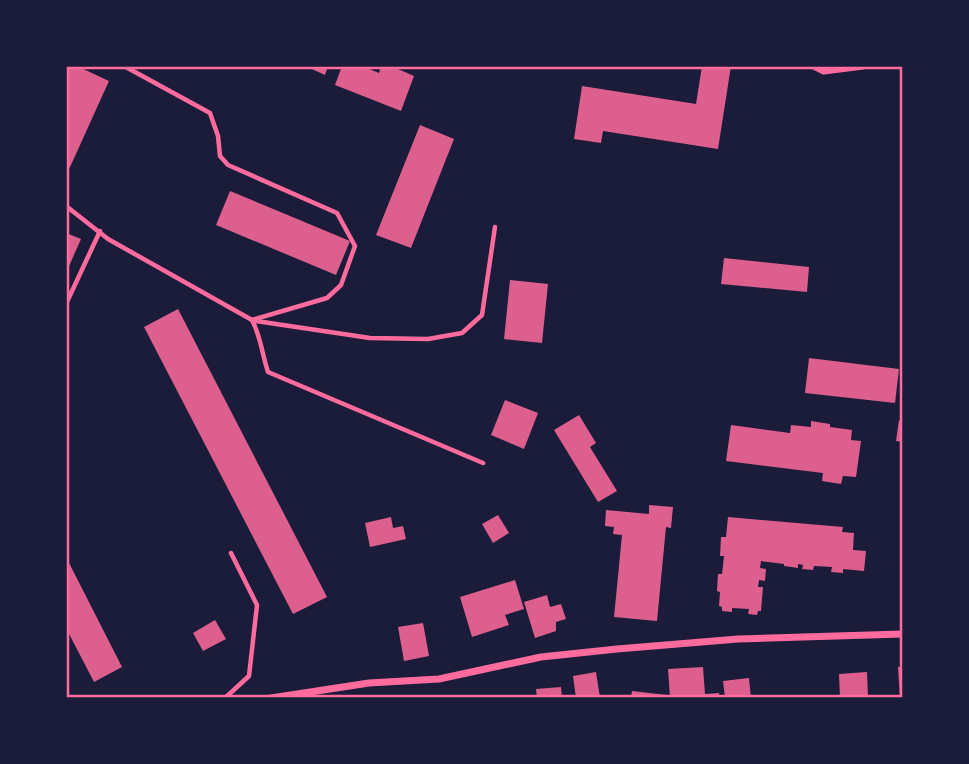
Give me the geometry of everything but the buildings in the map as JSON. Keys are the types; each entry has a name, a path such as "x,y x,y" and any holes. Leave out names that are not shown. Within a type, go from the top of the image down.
{"street":[{"path":"814,66 824,71 863,66"},
{"path":"271,698 369,683 439,678 541,657 607,650 738,639 902,634"}],"lane":[{"path":"124,66 210,113 218,136 220,156 228,164 337,213 349,231 355,246 341,285 327,298 252,320"},
{"path":"66,206 108,239 252,320 370,338 428,339 462,333 482,315 495,227"},
{"path":"66,304 100,231"},
{"path":"252,320 260,335 268,372 483,463"},
{"path":"225,698 249,676 257,605 231,552"}]}
